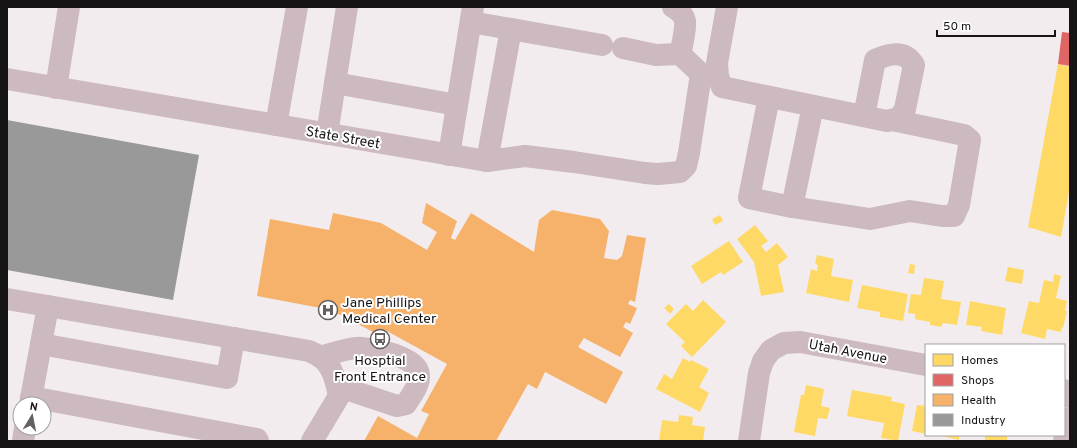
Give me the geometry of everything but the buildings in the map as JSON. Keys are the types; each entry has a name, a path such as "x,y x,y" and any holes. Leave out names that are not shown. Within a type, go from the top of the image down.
{"street":[{"path":"56,88 68,7"},
{"path":"276,125 297,7"},
{"path":"327,134 347,7"},
{"path":"623,48 656,55 680,54 684,38 685,21 679,11 673,7"},
{"path":"727,7 717,63 718,76 722,87 887,121 899,118 905,109 914,66 910,59 898,54 885,55 875,60 864,116"},
{"path":"449,155 472,14 511,29 602,45"},
{"path":"487,161 511,29"},
{"name":"State Street","path":"7,79 487,161 525,156 658,174 680,172 686,166 689,153 701,74 680,54"},
{"path":"335,83 457,105"},
{"path":"768,97 749,198 792,207 870,219 910,211 942,216 954,216 959,205 970,140 964,135 892,120"},
{"path":"792,207 813,106"},
{"path":"7,299 309,351 320,357 329,366 334,376 339,396 312,441"},
{"path":"31,396 48,306"},
{"path":"41,344 227,378 234,338"},
{"name":"Utah Avenue","path":"748,441 759,373 763,361 772,350 784,343 800,342 925,365"},
{"path":"320,357 358,347 377,350 394,354 408,360 416,367 420,375 419,383 406,404 397,406 337,386"},
{"path":"52,404 257,439 258,441"},
{"path":"1064,441 1070,418"}],"place":[{"name":"Jane Phillips Medical Center","path":"328,310"},
{"name":"Hosptial Front Entrance","path":"380,339"}]}
